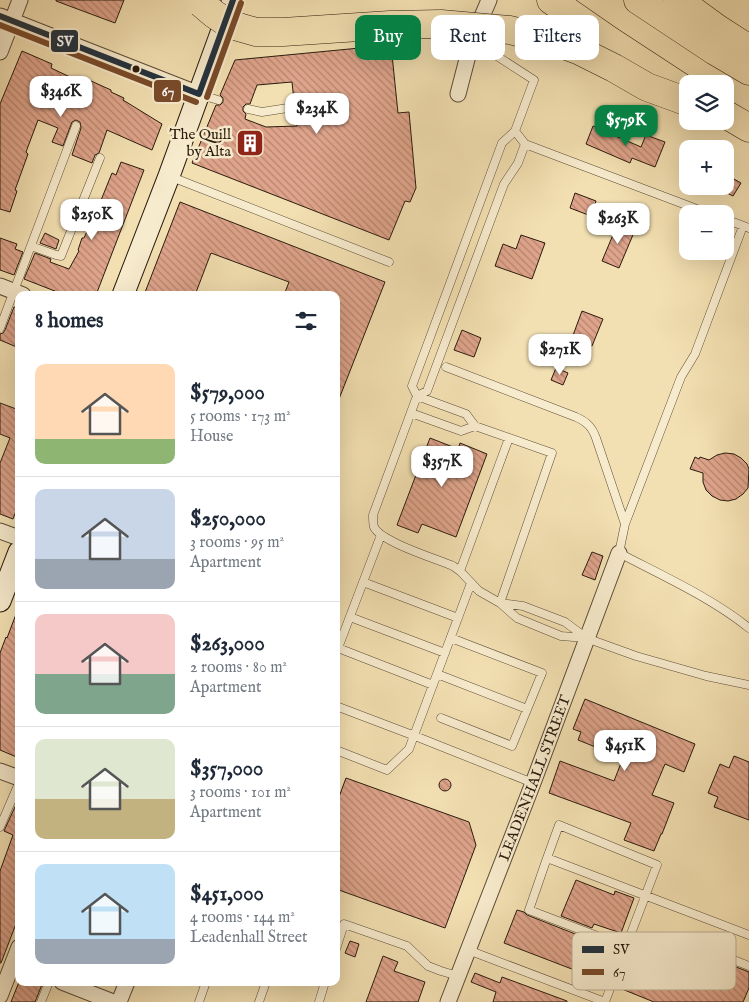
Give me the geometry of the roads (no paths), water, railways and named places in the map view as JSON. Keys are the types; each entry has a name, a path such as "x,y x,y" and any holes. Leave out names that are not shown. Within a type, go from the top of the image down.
{"highway":[{"path":"198,0 223,20 245,30 256,32 442,24 510,30 578,50 647,87 679,99"},
{"path":"551,0 679,86"},
{"path":"638,0 749,71"},
{"path":"678,0 749,49"}],"main road":[{"path":"125,291 169,176 208,97 233,0"},
{"path":"110,291 171,138 208,97"},
{"path":"0,601 15,562"}],"street":[{"path":"0,52 6,19 20,0"},
{"path":"483,15 489,0"},
{"path":"6,19 208,97"},
{"path":"458,94 467,60"},
{"path":"0,530 15,536"},
{"name":"LEADENHALL STREET","path":"448,1002 619,553"},
{"path":"0,771 15,777"},
{"path":"0,996 15,957"},
{"path":"72,986 113,1002"},
{"path":"119,1002 125,986"}],"lane":[{"path":"503,60 534,80 515,131 502,143 412,386 417,396 373,515 374,527 382,535 395,543 453,566 479,591 500,603 517,618 561,636 586,638 636,656 706,676 749,685"},
{"path":"248,108 262,112 294,107"},
{"path":"0,328 12,291 76,126"},
{"path":"515,131 525,144 686,205"},
{"path":"417,396 427,391 504,184 518,163 525,144"},
{"path":"31,246 62,256 100,158"},
{"path":"169,176 389,262"},
{"path":"734,222 746,227 695,354 681,377 625,524 619,553 712,602 749,628"},
{"path":"446,367 586,422 592,428 596,438 625,524"},
{"path":"417,396 466,414 475,426 552,453 500,603"},
{"path":"412,413 462,431 475,426"},
{"path":"460,571 509,438"},
{"path":"340,643 382,535"},
{"path":"363,582 458,618"},
{"path":"340,752 387,770 409,749 471,583"},
{"path":"500,603 523,606 565,622 586,638"},
{"path":"350,617 445,653"},
{"path":"441,718 512,746 542,672 451,638"},
{"path":"340,649 433,685"},
{"path":"437,674 527,709"},
{"path":"340,708 533,783"},
{"path":"0,827 15,792"},
{"path":"587,932 529,910 558,825 657,865 631,932"},
{"path":"548,858 749,935"},
{"path":"340,923 407,946 428,966 458,976"},
{"path":"468,950 572,989"},
{"path":"736,961 749,966"},
{"path":"41,1002 47,986"},
{"path":"199,1002 205,986"},
{"path":"259,1002 265,986"},
{"path":"319,1002 324,986"},
{"path":"573,990 605,1002 610,990"}],"place":[{"name":"The Quill by Alta","path":"250,143"}]}
